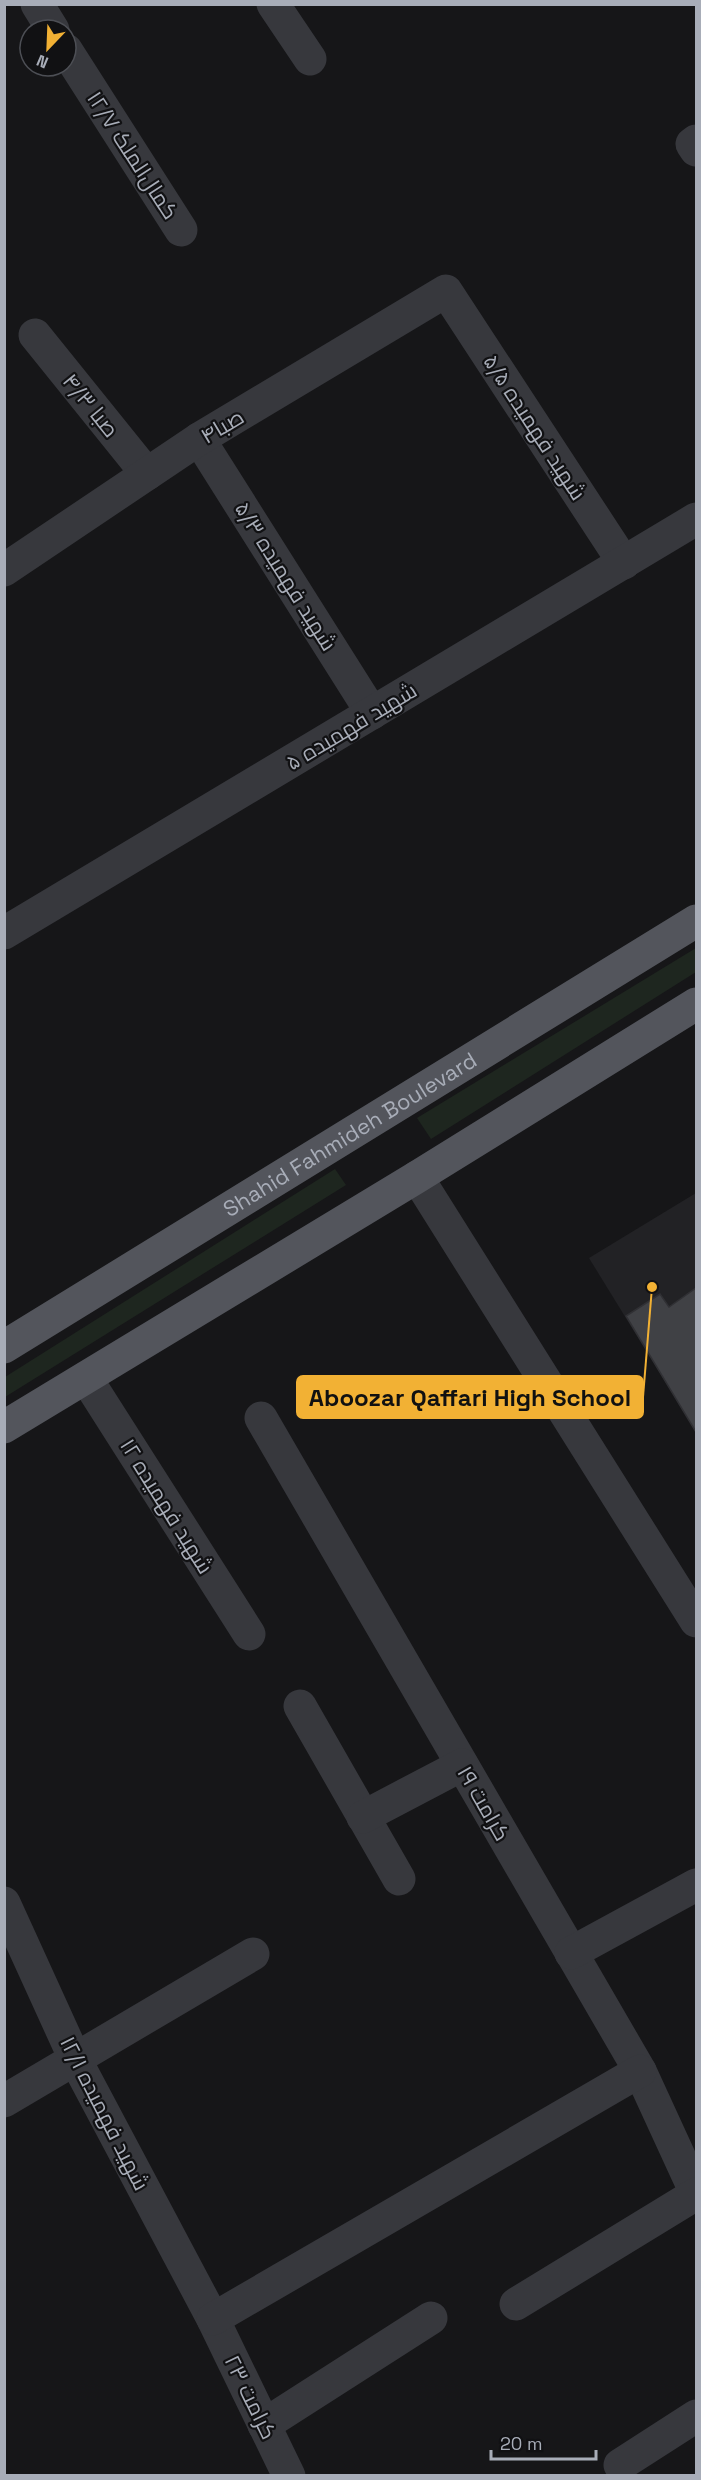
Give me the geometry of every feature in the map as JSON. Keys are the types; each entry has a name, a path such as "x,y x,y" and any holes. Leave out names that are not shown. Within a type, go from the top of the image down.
{"main road":[{"name":"Shahid Fahmideh Boulevard","path":"4,1347 696,921"},
{"path":"4,1427 417,1177 696,1004"}],"street":[{"path":"37,4 46,18"},
{"path":"273,4 310,59"},
{"name":"کمال‌الملک ۱۲/۷","path":"78,69 181,230"},
{"path":"696,141 692,144 696,150"},
{"name":"صبا۴","path":"4,570 199,439 446,291"},
{"name":"شهید فهمیده ۵/۵","path":"446,291 624,562"},
{"name":"صبا ۴/۳","path":"35,335 147,474"},
{"name":"شهید فهمیده ۵/۳","path":"199,439 372,713"},
{"name":"شهید فهمیده ۵","path":"4,933 696,519"},
{"path":"417,1177 696,1620"},
{"name":"شهید فهمیده ۱۲","path":"86,1378 249,1635"},
{"name":"کرامت ۱۹","path":"261,1418 640,2071 696,2193"},
{"path":"300,1706 399,1880"},
{"path":"363,1817 462,1765"},
{"path":"571,1953 696,1885"},
{"name":"شهید فهمیده ۱۲/۱","path":"4,1903 75,2059 213,2319"},
{"path":"4,2101 252,1954"},
{"path":"213,2319 640,2071"},
{"path":"516,2304 696,2193"},
{"path":"264,2425 431,2318"},
{"name":"کرامت ۲۳","path":"213,2319 290,2475"},
{"path":"620,2465 696,2416"}],"shaded area":[{"path":"696,948 696,972 431,1139 417,1118"},
{"path":"335,1169 346,1185 5,1397 5,1377"},
{"path":"696,1193 696,1432 589,1258"}],"building":[{"path":"696,1288 696,1432 626,1316 660,1294 669,1307"}],"place":[{"name":"Aboozar Qaffari High School","path":"652,1287"}]}
